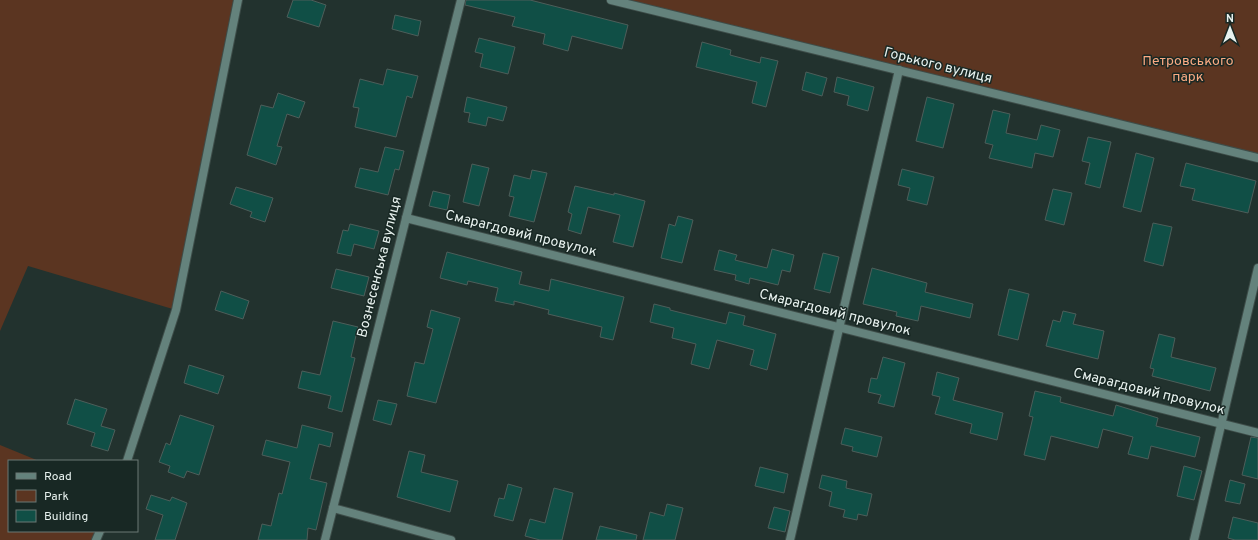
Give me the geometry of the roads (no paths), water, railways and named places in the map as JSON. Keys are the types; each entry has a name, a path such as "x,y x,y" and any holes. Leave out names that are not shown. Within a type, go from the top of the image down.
{"street":[{"path":"127,460 176,310 238,0"},
{"name":"Вознесенська вулиця","path":"325,540 461,0"},
{"name":"Горького вулиця","path":"611,0 1258,158"},
{"path":"790,540 899,70"},
{"name":"Смарагдовий провулок","path":"406,218 1258,433"},
{"path":"1194,540 1258,268"},
{"path":"334,508 451,540"}],"park label":[{"name":"Петровського парк","path":"1188,70"}]}
